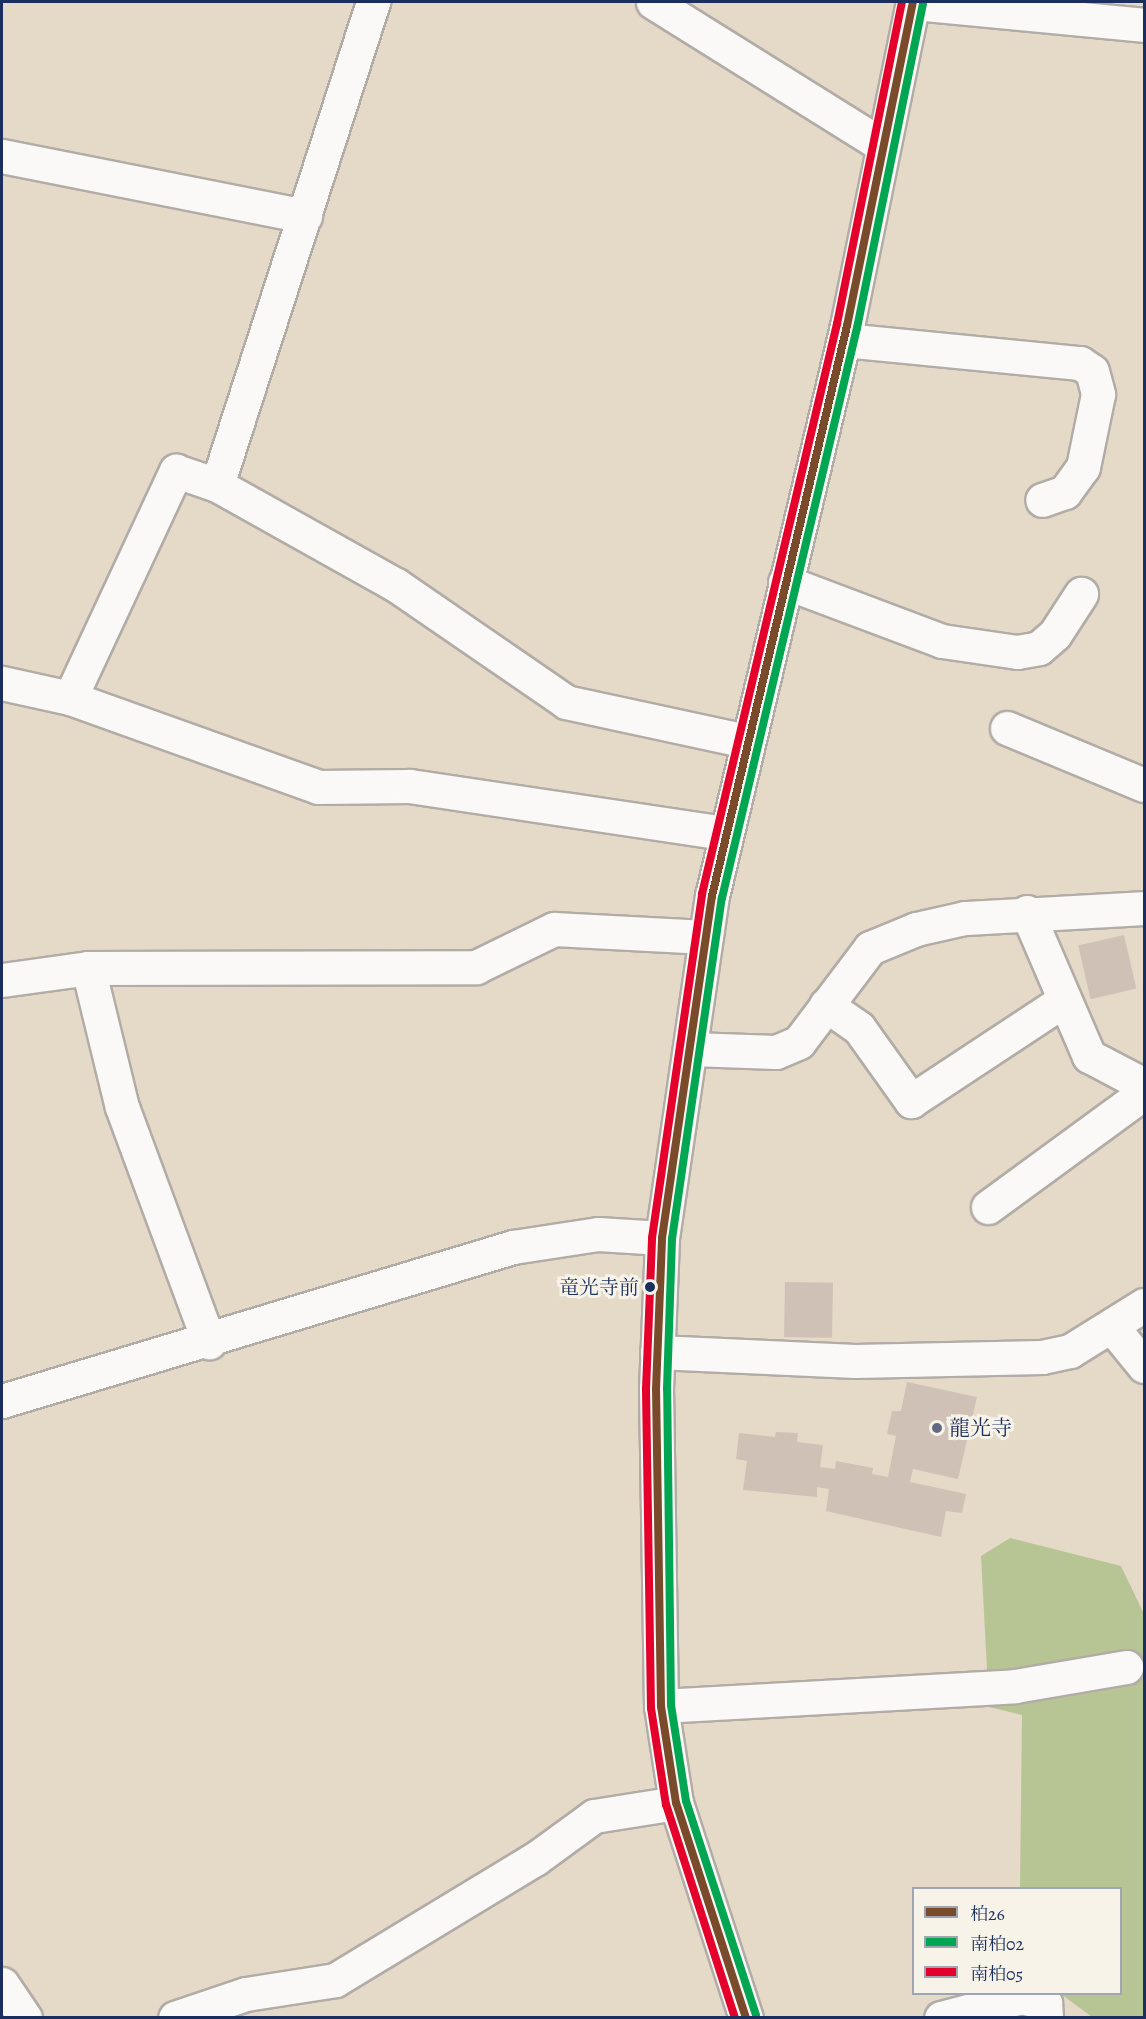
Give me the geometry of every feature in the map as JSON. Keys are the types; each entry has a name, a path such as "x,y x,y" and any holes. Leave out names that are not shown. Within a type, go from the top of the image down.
{"street":[{"path":"217,485 373,2"},
{"path":"653,2 882,144"},
{"path":"746,2018 676,1803 662,1706 657,1352 662,1238 706,938 726,832 844,340 882,144 913,2 1144,25"},
{"path":"2,156 305,216"},
{"path":"844,340 1080,363 1092,371 1098,394 1083,466 1065,492 1042,500"},
{"path":"70,698 176,471 217,485 396,585 566,702 746,741"},
{"path":"785,582 942,641 1017,652 1039,648 1055,634 1081,594"},
{"path":"2,683 70,698 318,787 410,786 726,832"},
{"path":"1007,728 1144,785"},
{"path":"691,1049 776,1052 799,1042 870,948 965,918 1027,912 1144,908"},
{"path":"1027,912 1089,1056 1144,1085"},
{"path":"2,980 88,968 476,967 554,930 706,938"},
{"path":"88,968 122,1107 209,1342"},
{"path":"826,1005 859,1028 911,1101 1064,1000"},
{"path":"988,1207 1144,1093"},
{"path":"2,1401 209,1342 513,1247 598,1234 662,1238"},
{"path":"657,1352 855,1361 1042,1357 1070,1351 1113,1329 1144,1305"},
{"path":"1113,1329 1144,1366"},
{"path":"662,1706 1015,1686 1126,1667"},
{"path":"175,2018 246,1994 335,1980 535,1859 594,1816 676,1803"},
{"path":"2,1984 26,2018"},
{"path":"941,2018 1021,1997 1045,2003 1046,2018"}],"green space":[{"path":"1010,1538 1121,1566 1144,1614 1144,2017 1092,2017 1062,1995 1122,1995 1122,1887 1020,1887 1022,1715 989,1707 981,1556"}],"building":[{"path":"1124,935 1136,989 1091,999 1078,946"},
{"path":"785,1282 833,1283 832,1338 784,1337"},
{"path":"907,1382 977,1397 958,1479 913,1469 910,1482 966,1494 962,1513 946,1511 941,1537 826,1511 829,1489 817,1487 817,1497 743,1490 747,1461 736,1459 739,1433 775,1437 776,1432 798,1433 797,1442 823,1445 820,1467 835,1469 836,1461 873,1468 872,1474 888,1477 896,1436 887,1434 892,1411 901,1411"}],"transit line":[{"name":"南柏05","path":"735,2018 666,1805 651,1708 646,1389 652,1238 702,894 837,324 902,2"},
{"name":"柏26","path":"746,2018 676,1803 661,1706 656,1389 662,1238 712,896 847,326 913,2"},
{"name":"南柏02","path":"756,2015 686,1801 671,1705 667,1389 672,1239 722,898 857,328 923,4"}],"place":[{"name":"竜光寺前","path":"650,1287"},
{"name":"龍光寺","path":"937,1428"}]}
